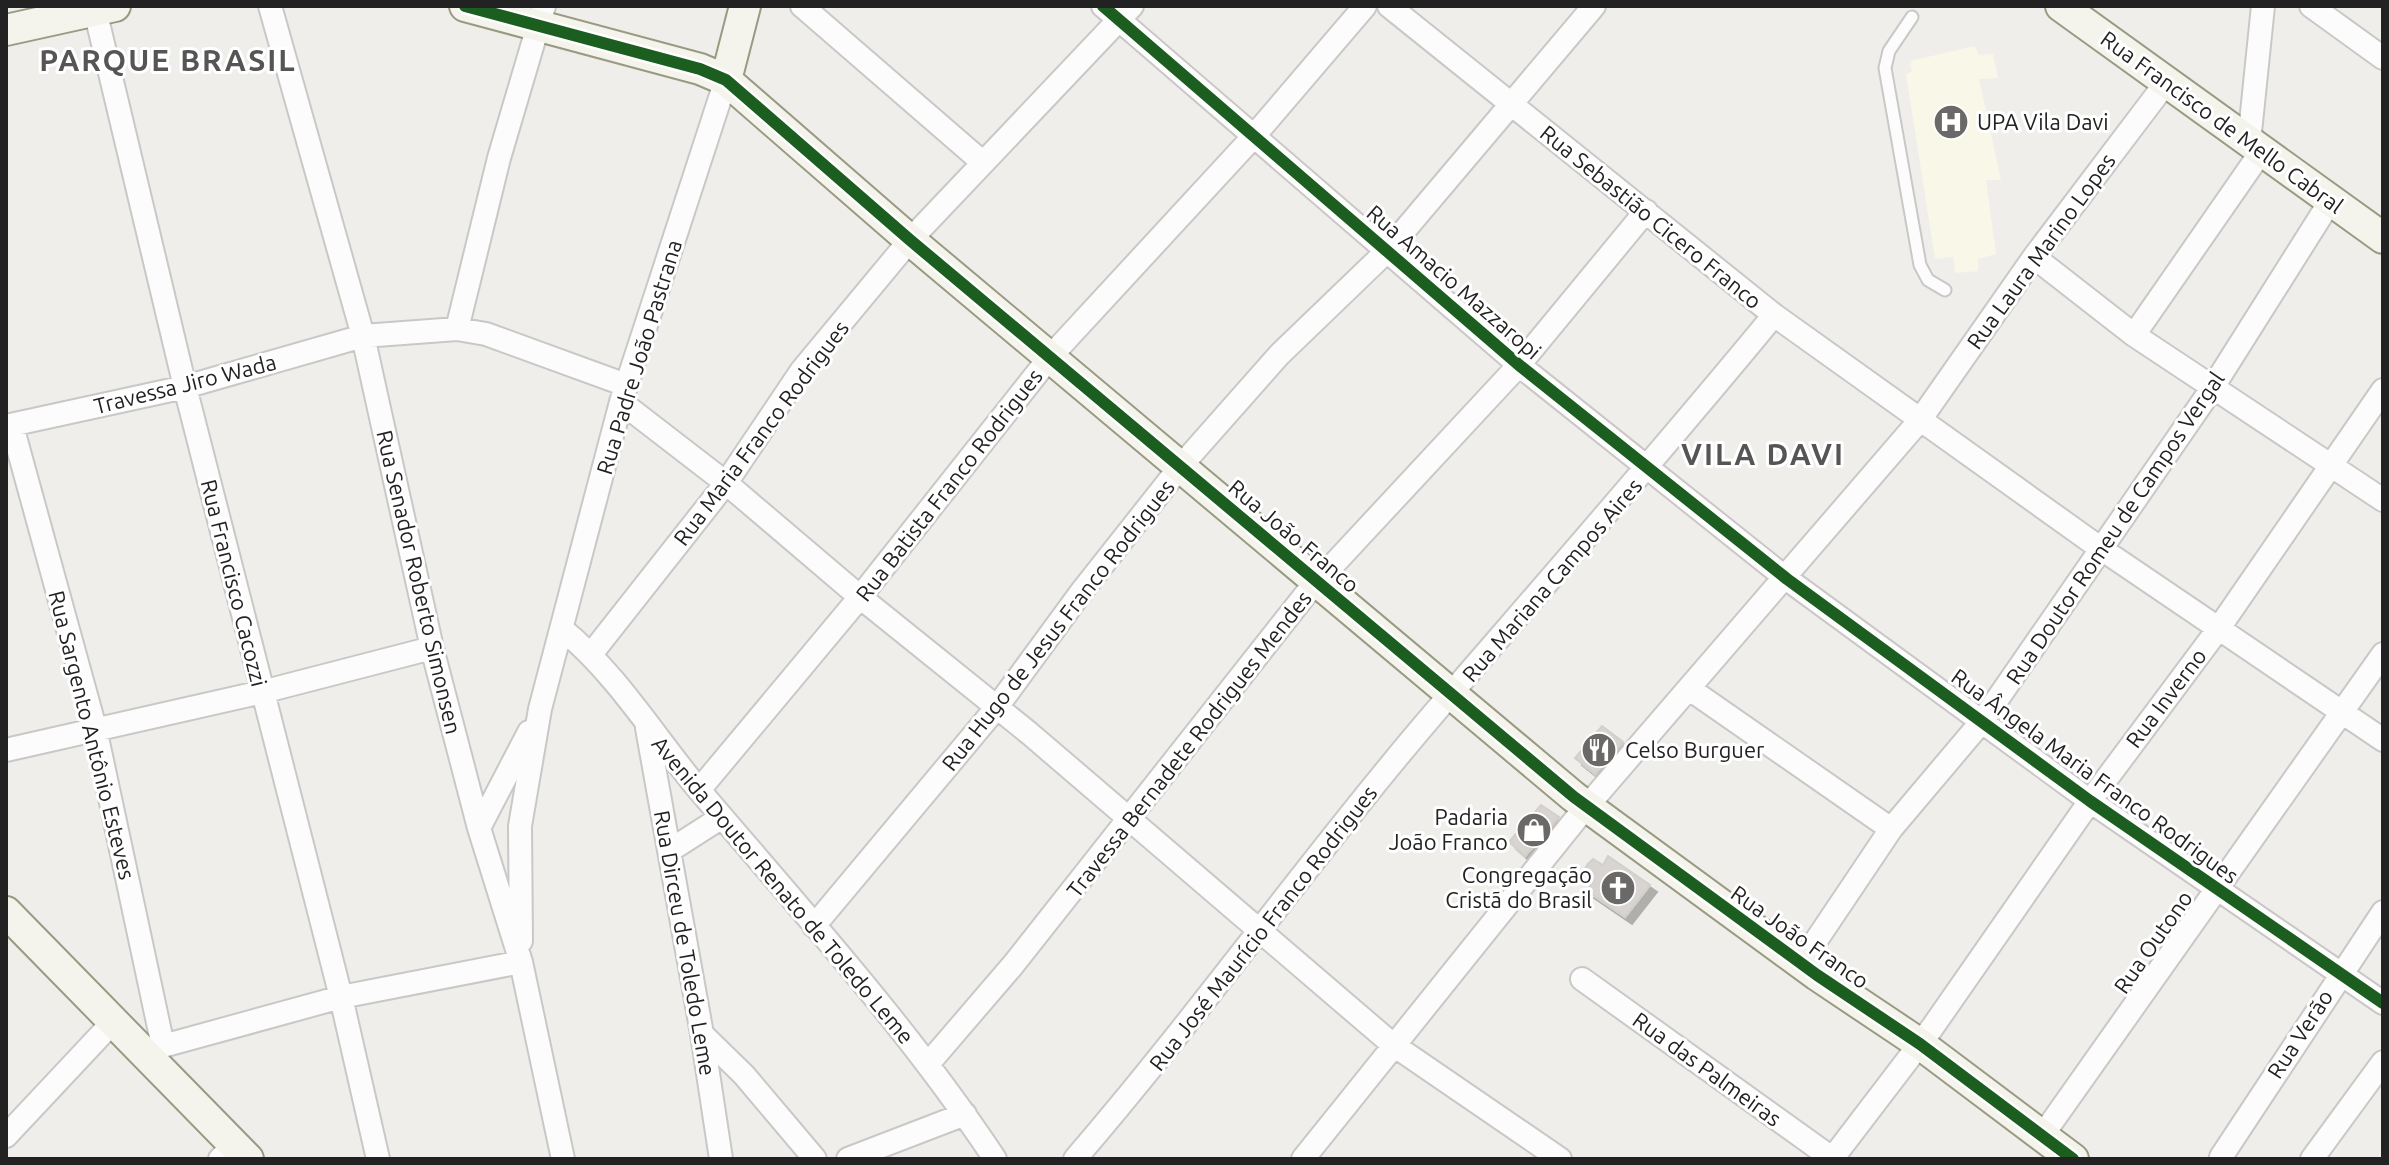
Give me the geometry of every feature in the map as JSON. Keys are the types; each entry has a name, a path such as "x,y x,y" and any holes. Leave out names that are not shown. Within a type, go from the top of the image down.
{"street":[{"name":"Rua Senador Roberto Simonsen","path":"270,6 363,336 432,648 479,828 521,962 563,1159"},
{"name":"Rua João Franco","path":"465,6 541,16 726,80 910,240 1587,807 1801,963 1920,1044 2073,1159"},
{"name":"Rua Padre João Pastrana","path":"521,962 520,826 540,709 623,394 726,80 745,6"},
{"path":"802,6 981,161"},
{"name":"Rua Batista Franco Rodrigues","path":"699,790 860,597 1050,357 1254,136 1365,6"},
{"name":"Rua Sebastião Cicero Franco","path":"1389,6 1774,315 2100,548 2383,740"},
{"name":"Rua Hugo de Jesus Franco Rodrigues","path":"814,926 997,707 1082,591 1180,467 1279,355 1387,251 1594,6"},
{"name":"Rua Francisco de Mello Cabral","path":"2061,6 2165,84 2383,238"},
{"path":"2134,335 2255,147 2263,6"},
{"path":"2311,6 2383,58"},
{"path":"6,30 101,7"},
{"name":"Rua Francisco Cacozzi","path":"101,7 185,387 341,997 378,1159"},
{"name":"Rua Maria Franco Rodrigues","path":"592,653 726,483 802,370 910,240 1118,11"},
{"name":"Rua Amacio Mazzaropi","path":"1118,11 1254,136 1519,365 1787,579"},
{"path":"457,329 499,158 541,16"},
{"name":"Rua Laura Marino Lopes","path":"1303,1159 1392,1044 1587,807 1787,579 1920,420 2034,257 2165,84"},
{"name":"Rua Doutor Romeu de Campos Vergal","path":"1801,963 1891,829 1983,720 2213,387 2331,200"},
{"name":"Travessa Bernadete Rodrigues Mendes","path":"928,1064 1130,819 1306,594 1519,365 1646,211"},
{"path":"2034,257 2134,335 2383,500"},
{"name":"Rua Mariana Campos Aires","path":"1451,696 1647,470 1774,315"},
{"name":"Travessa Jiro Wada","path":"9,426 185,387 363,336 457,329 486,334 623,394 860,597 1130,819 1392,1044 1560,1159"},
{"name":"Rua Inverno","path":"1832,1159 1920,1044 2090,801 2219,628 2383,390"},
{"name":"Rua Sargento Antônio Esteves","path":"9,426 95,728 155,1052"},
{"name":"Rua Ângela Maria Franco Rodrigues","path":"1787,579 2090,801 2383,1003"},
{"name":"Avenida Doutor Renato de Toledo Leme","path":"562,629 592,653 647,727 928,1064 995,1159"},
{"path":"6,750 262,692 432,648"},
{"name":"Rua Outono","path":"2042,1136 2383,654"},
{"path":"1691,690 1891,829"},
{"name":"Rua José Maurício Franco Rodrigues","path":"1075,1159 1151,1071 1256,930 1451,696"},
{"name":"Rua Padre João Pastrana","path":"479,828 540,709"},
{"name":"Rua Dirceu de Toledo Leme","path":"647,727 721,1159"},
{"path":"669,851 722,817"},
{"path":"479,828 520,826"},
{"path":"6,912 112,1023 155,1052 234,1154"},
{"name":"Rua Verão","path":"2221,1157 2340,972 2383,912"},
{"path":"155,1052 341,997 521,962"},
{"name":"Rua das Palmeiras","path":"1582,979 1832,1159"},
{"path":"6,1136 112,1023"},
{"path":"702,1034 744,1075 815,1159"},
{"path":"2312,1159 2383,1062"},
{"path":"848,1159 965,1114"}],"lane":[{"path":"1912,17 1889,51 1887,85 1920,265 1928,280 1945,290"}],"shaded area":[{"name":"UPA Vila Davi","path":"1975,46 1979,55 1993,54 1998,78 1979,79 2001,180 1986,180 1996,254 1978,259 1978,271 1955,273 1953,257 1935,259 1906,74 1912,71 1910,61"}],"building":[{"name":"Celso Burguer","path":"1602,726 1623,742 1595,774 1575,758"},
{"name":"Padaria João Franco","path":"1541,805 1559,817 1525,856 1509,842"},
{"name":"Congregação Cristã do Brasil","path":"1608,856 1650,885 1625,917 1587,891 1594,880 1583,872 1593,859 1603,865"}],"cycle path":[{"path":"465,6 700,69 726,80 910,240 1574,797 1817,975 1920,1044 2073,1159"},
{"path":"1103,6 1519,365 1787,579 2090,801 2383,1003"}],"place":[{"name":"UPA Vila Davi","path":"1951,122"},
{"name":"Celso Burguer","path":"1599,750"},
{"name":"Padaria João Franco","path":"1534,830"},
{"name":"Congregação Cristã do Brasil","path":"1618,888"}],"district":[{"name":"PARQUE BRASIL","path":"168,61"},
{"name":"VILA DAVI","path":"1763,455"}]}
